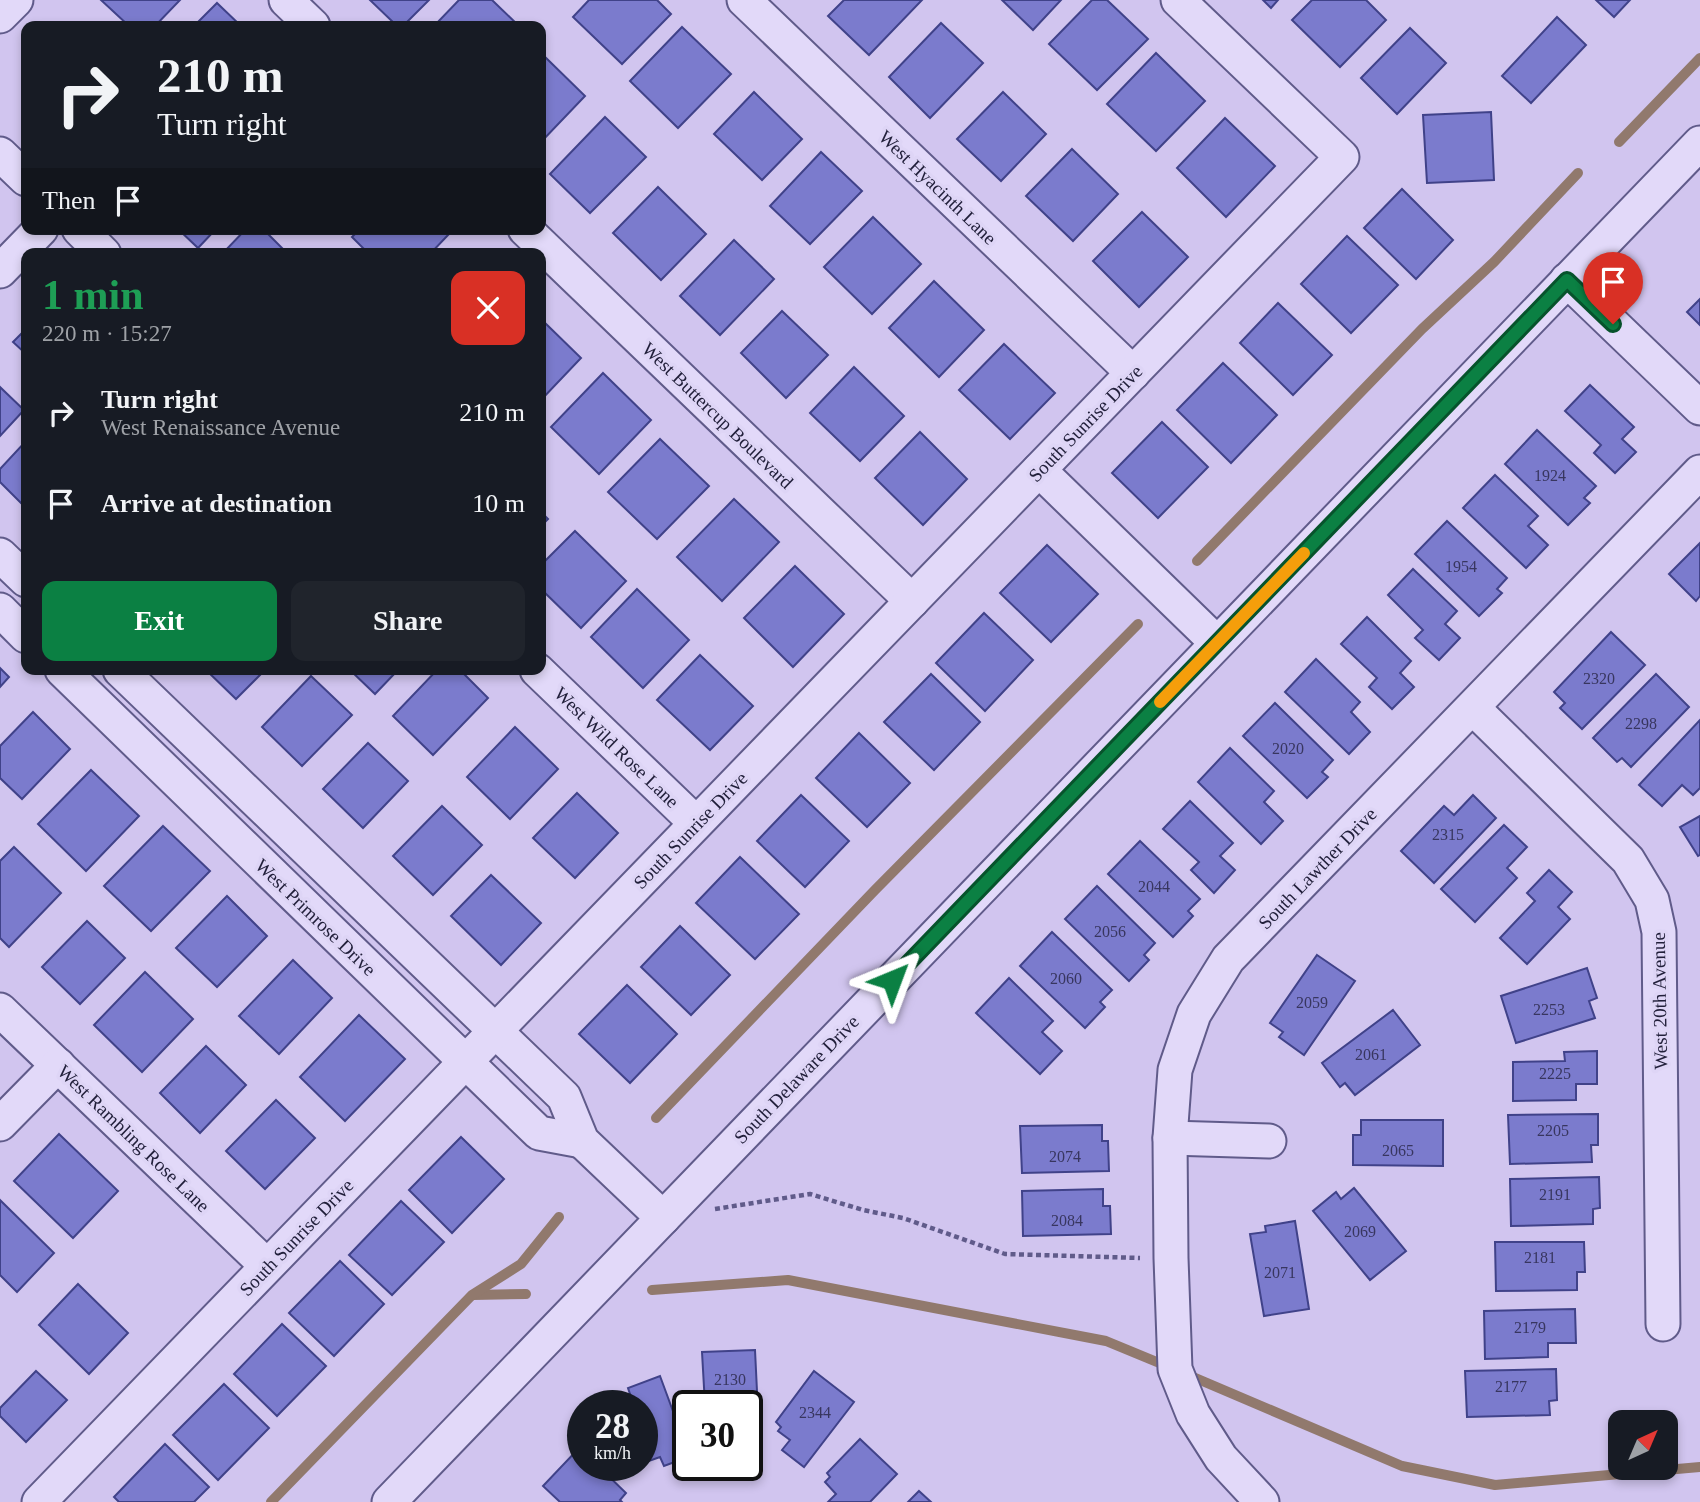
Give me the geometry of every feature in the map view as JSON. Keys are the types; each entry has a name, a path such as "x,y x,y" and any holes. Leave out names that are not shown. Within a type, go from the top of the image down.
{"street":[{"path":"0,16 16,0"},
{"path":"286,0 308,21"},
{"name":"West Hyacinth Lane","path":"744,0 1133,373"},
{"name":"South Sunrise Drive","path":"39,1502 1342,157 1178,0"},
{"name":"South Delaware Drive","path":"389,1502 1700,144"},
{"path":"0,154 21,174"},
{"path":"22,248 35,235"},
{"path":"85,235 98,248"},
{"name":"West Buttercup Boulevard","path":"531,235 545,248"},
{"path":"0,271 21,249"},
{"name":"West Buttercup Boulevard","path":"546,249 912,601"},
{"path":"1567,280 1700,408"},
{"path":"1039,470 1217,643"},
{"name":"South Lawther Drive","path":"1262,1502 1221,1458 1193,1414 1175,1369 1170,1138 1175,1070 1194,1014 1228,959 1700,472"},
{"path":"0,555 21,575"},
{"path":"0,610 21,631"},
{"name":"West Primrose Drive","path":"67,675 539,1133 582,1141"},
{"path":"125,675 564,1097 582,1141 663,1218"},
{"name":"West Wild Rose Lane","path":"542,675 696,824"},
{"name":"West 20th Avenue","path":"1473,708 1628,860 1652,900 1659,932 1663,1324"},
{"name":"West Rambling Rose Lane","path":"0,1010 267,1266"},
{"path":"0,1124 58,1065"},
{"path":"1170,1138 1269,1141"}],"path":[{"path":"663,1218 810,1194 903,1219 1005,1254 1171,1258"}],"building":[{"path":"101,0 180,0 160,21 124,21"},
{"path":"370,0 429,0 408,21 392,21"},
{"path":"459,0 492,0 514,21 439,21"},
{"path":"589,0 657,0 671,14 622,64 573,17"},
{"path":"844,0 922,0 869,55 828,16"},
{"path":"1002,0 1061,0 1033,30"},
{"path":"1092,0 1107,0 1148,39 1097,90 1049,44"},
{"path":"1263,0 1278,0 1271,8"},
{"path":"1312,0 1366,0 1386,20 1340,67 1292,20"},
{"path":"1596,0 1630,0 1614,17"},
{"path":"217,3 236,21 199,21"},
{"path":"1557,17 1586,45 1531,103 1502,76"},
{"path":"941,23 983,63 930,118 889,77"},
{"path":"682,27 731,74 678,128 630,81"},
{"path":"1410,28 1446,63 1397,114 1361,78"},
{"path":"1156,53 1205,101 1156,151 1107,104"},
{"path":"546,58 585,96 546,137"},
{"path":"754,92 802,139 762,180 714,134"},
{"path":"1003,92 1046,134 1001,181 957,139"},
{"path":"1491,112 1494,180 1427,183 1423,115"},
{"path":"605,117 646,157 590,213 550,174"},
{"path":"1225,118 1275,166 1226,217 1177,168"},
{"path":"1072,149 1118,194 1073,241 1026,196"},
{"path":"821,152 862,191 810,244 770,206"},
{"path":"658,187 706,234 661,280 613,233"},
{"path":"1402,189 1453,240 1416,279 1364,228"},
{"path":"1142,212 1188,257 1139,307 1093,261"},
{"path":"873,217 921,264 872,314 824,267"},
{"path":"184,235 210,235 198,248"},
{"path":"240,235 269,235 282,248 228,248"},
{"path":"448,235 436,248 363,248 352,237"},
{"path":"1347,236 1398,285 1351,333 1301,284"},
{"path":"734,240 774,279 720,335 680,296"},
{"path":"934,281 984,330 939,377 889,328"},
{"path":"1700,299 1700,325 1687,312"},
{"path":"1278,303 1332,355 1293,395 1240,343"},
{"path":"782,311 828,355 786,398 741,353"},
{"path":"546,324 581,358 546,395"},
{"path":"21,334 21,349 13,342"},
{"path":"1004,344 1055,393 1010,439 959,390"},
{"path":"1223,363 1277,415 1231,463 1177,410"},
{"path":"854,367 904,416 860,461 810,413"},
{"path":"603,373 651,420 599,474 551,427"},
{"path":"1590,385 1634,427 1622,439 1636,452 1615,473 1594,453 1601,445 1565,411"},
{"path":"0,387 21,407 21,413 0,436"},
{"path":"1162,422 1208,467 1158,518 1112,473"},
{"path":"1537,430 1596,486 1584,498 1590,503 1568,525 1505,464"},
{"path":"920,432 967,479 923,525 875,478"},
{"path":"660,439 709,486 657,539 608,492"},
{"path":"21,446 21,503 0,482 0,469"},
{"path":"1495,475 1538,516 1528,526 1548,545 1526,568 1463,508"},
{"path":"734,499 779,542 722,601 677,557"},
{"path":"1447,521 1507,578 1497,589 1502,593 1479,616 1415,554"},
{"path":"575,531 626,581 581,628 546,594 546,560"},
{"path":"1700,543 1700,596 1696,601 1669,574"},
{"path":"1047,545 1098,594 1051,642 1000,593"},
{"path":"795,566 844,614 793,667 744,618"},
{"path":"1413,569 1457,611 1445,624 1460,638 1439,660 1415,638 1423,630 1388,595"},
{"path":"637,589 689,640 643,688 591,637"},
{"path":"984,613 1033,660 985,711 936,663"},
{"path":"1367,617 1411,661 1400,673 1414,687 1392,709 1369,687 1377,678 1341,644"},
{"path":"1611,632 1645,665 1582,729 1560,708 1565,703 1554,692"},
{"path":"700,655 753,706 710,750 657,700"},
{"path":"1316,659 1360,702 1351,712 1370,732 1349,754 1285,692"},
{"path":"0,668 9,677 0,687"},
{"path":"931,674 980,722 934,770 884,722"},
{"path":"1656,674 1689,707 1631,767 1622,758 1617,762 1593,738"},
{"path":"211,675 260,675 236,699"},
{"path":"355,675 393,675 375,694"},
{"path":"432,675 465,675 488,698 433,755 393,716"},
{"path":"311,676 352,715 302,766 262,727"},
{"path":"1275,703 1333,760 1322,772 1328,777 1307,798 1243,736"},
{"path":"33,712 70,749 22,799 0,778 0,746"},
{"path":"1700,720 1700,788 1693,795 1682,785 1662,806 1639,785"},
{"path":"515,727 558,769 510,819 467,777"},
{"path":"859,733 910,783 867,827 816,778"},
{"path":"368,743 408,781 363,828 323,789"},
{"path":"1230,748 1274,791 1264,802 1283,821 1261,844 1198,782"},
{"path":"91,770 139,816 86,871 38,824"},
{"path":"577,793 618,833 575,878 533,838"},
{"path":"801,795 849,841 805,887 757,841"},
{"path":"1473,795 1496,818 1434,883 1401,851 1444,806 1454,815"},
{"path":"1190,801 1233,843 1220,856 1235,870 1214,893 1191,870 1199,862 1163,829"},
{"path":"442,806 482,845 433,895 393,856"},
{"path":"1700,816 1700,855 1698,856 1680,827"},
{"path":"1504,825 1527,847 1507,868 1517,878 1475,922 1441,889"},
{"path":"163,826 210,871 151,931 104,886"},
{"path":"1140,841 1200,899 1188,911 1193,916 1173,937 1108,874"},
{"path":"14,847 61,893 9,947 0,938 0,861"},
{"path":"740,857 799,914 755,959 696,903"},
{"path":"1549,870 1572,892 1558,907 1570,919 1527,964 1500,938 1535,901 1527,893"},
{"path":"491,875 541,923 501,965 451,916"},
{"path":"1097,886 1155,943 1144,955 1149,960 1129,981 1065,919"},
{"path":"227,896 267,936 217,987 176,948"},
{"path":"87,921 125,958 80,1004 42,967"},
{"path":"680,926 730,975 691,1015 641,967"},
{"path":"1052,932 1112,990 1100,1002 1105,1007 1085,1028 1020,966"},
{"path":"1317,955 1355,981 1304,1055 1279,1037 1283,1032 1270,1023"},
{"path":"293,960 332,998 279,1054 239,1016"},
{"path":"1587,968 1597,998 1589,1001 1595,1018 1516,1043 1501,996"},
{"path":"145,972 193,1019 142,1072 94,1025"},
{"path":"1009,978 1053,1021 1042,1032 1062,1051 1040,1074 976,1013"},
{"path":"627,985 677,1034 630,1083 579,1034"},
{"path":"1393,1010 1420,1045 1355,1095 1345,1083 1340,1087 1322,1063"},
{"path":"359,1015 405,1059 345,1121 300,1077"},
{"path":"206,1046 246,1085 200,1133 160,1093"},
{"path":"1597,1051 1597,1084 1576,1084 1576,1100 1513,1101 1513,1062 1565,1061 1564,1052"},
{"path":"276,1100 315,1138 265,1189 226,1151"},
{"path":"1598,1114 1598,1145 1591,1145 1592,1162 1510,1164 1508,1115"},
{"path":"1361,1120 1443,1120 1443,1166 1353,1165 1353,1135 1361,1135"},
{"path":"1102,1125 1102,1141 1108,1141 1109,1171 1022,1173 1020,1126"},
{"path":"59,1134 118,1191 73,1238 14,1181"},
{"path":"461,1137 504,1179 452,1233 409,1190"},
{"path":"1599,1177 1600,1208 1593,1209 1593,1224 1511,1226 1510,1179"},
{"path":"1354,1188 1406,1251 1370,1280 1313,1211 1336,1192 1341,1199"},
{"path":"1103,1189 1103,1206 1110,1206 1111,1234 1023,1236 1022,1191"},
{"path":"0,1200 54,1253 17,1292 0,1275"},
{"path":"401,1201 444,1242 392,1295 349,1255"},
{"path":"1295,1221 1309,1309 1264,1316 1250,1234 1266,1232 1265,1226"},
{"path":"1495,1242 1584,1242 1585,1272 1577,1272 1577,1290 1496,1291"},
{"path":"340,1261 384,1304 334,1356 289,1313"},
{"path":"78,1284 128,1333 89,1374 39,1325"},
{"path":"1575,1309 1576,1343 1548,1343 1548,1357 1485,1359 1484,1311"},
{"path":"282,1324 326,1366 277,1416 234,1374"},
{"path":"755,1350 757,1390 704,1390 702,1352"},
{"path":"1556,1369 1557,1400 1549,1401 1550,1415 1467,1417 1465,1371"},
{"path":"36,1371 67,1400 26,1442 0,1416 0,1408"},
{"path":"814,1371 854,1402 804,1467 782,1450 790,1440 778,1431 781,1427 776,1422"},
{"path":"660,1376 672,1409 672,1463 664,1466 658,1458 658,1390 628,1388"},
{"path":"224,1384 269,1428 218,1480 173,1435"},
{"path":"860,1439 897,1474 870,1502 828,1502 836,1494 825,1482 830,1477 827,1473"},
{"path":"165,1444 209,1487 194,1502 119,1502 114,1497"},
{"path":"567,1461 567,1481 614,1481 626,1493 620,1500 622,1502 560,1502 543,1486"},
{"path":"919,1491 931,1502 908,1502"}],"waterway":[{"path":"1619,142 1700,58"},
{"path":"1197,561 1422,329 1494,262 1578,173"},
{"path":"656,1118 875,890 1138,624"},
{"path":"271,1502 472,1295 521,1264 559,1217"},
{"path":"652,1290 788,1280 1106,1341 1169,1367"},
{"path":"473,1295 526,1294"},
{"path":"1186,1374 1402,1466 1495,1485 1700,1467"}],"slow traffic":[{"path":"1160,702 1304,553"}],"route":[{"path":"892,980 1567,280 1613,324"}]}
